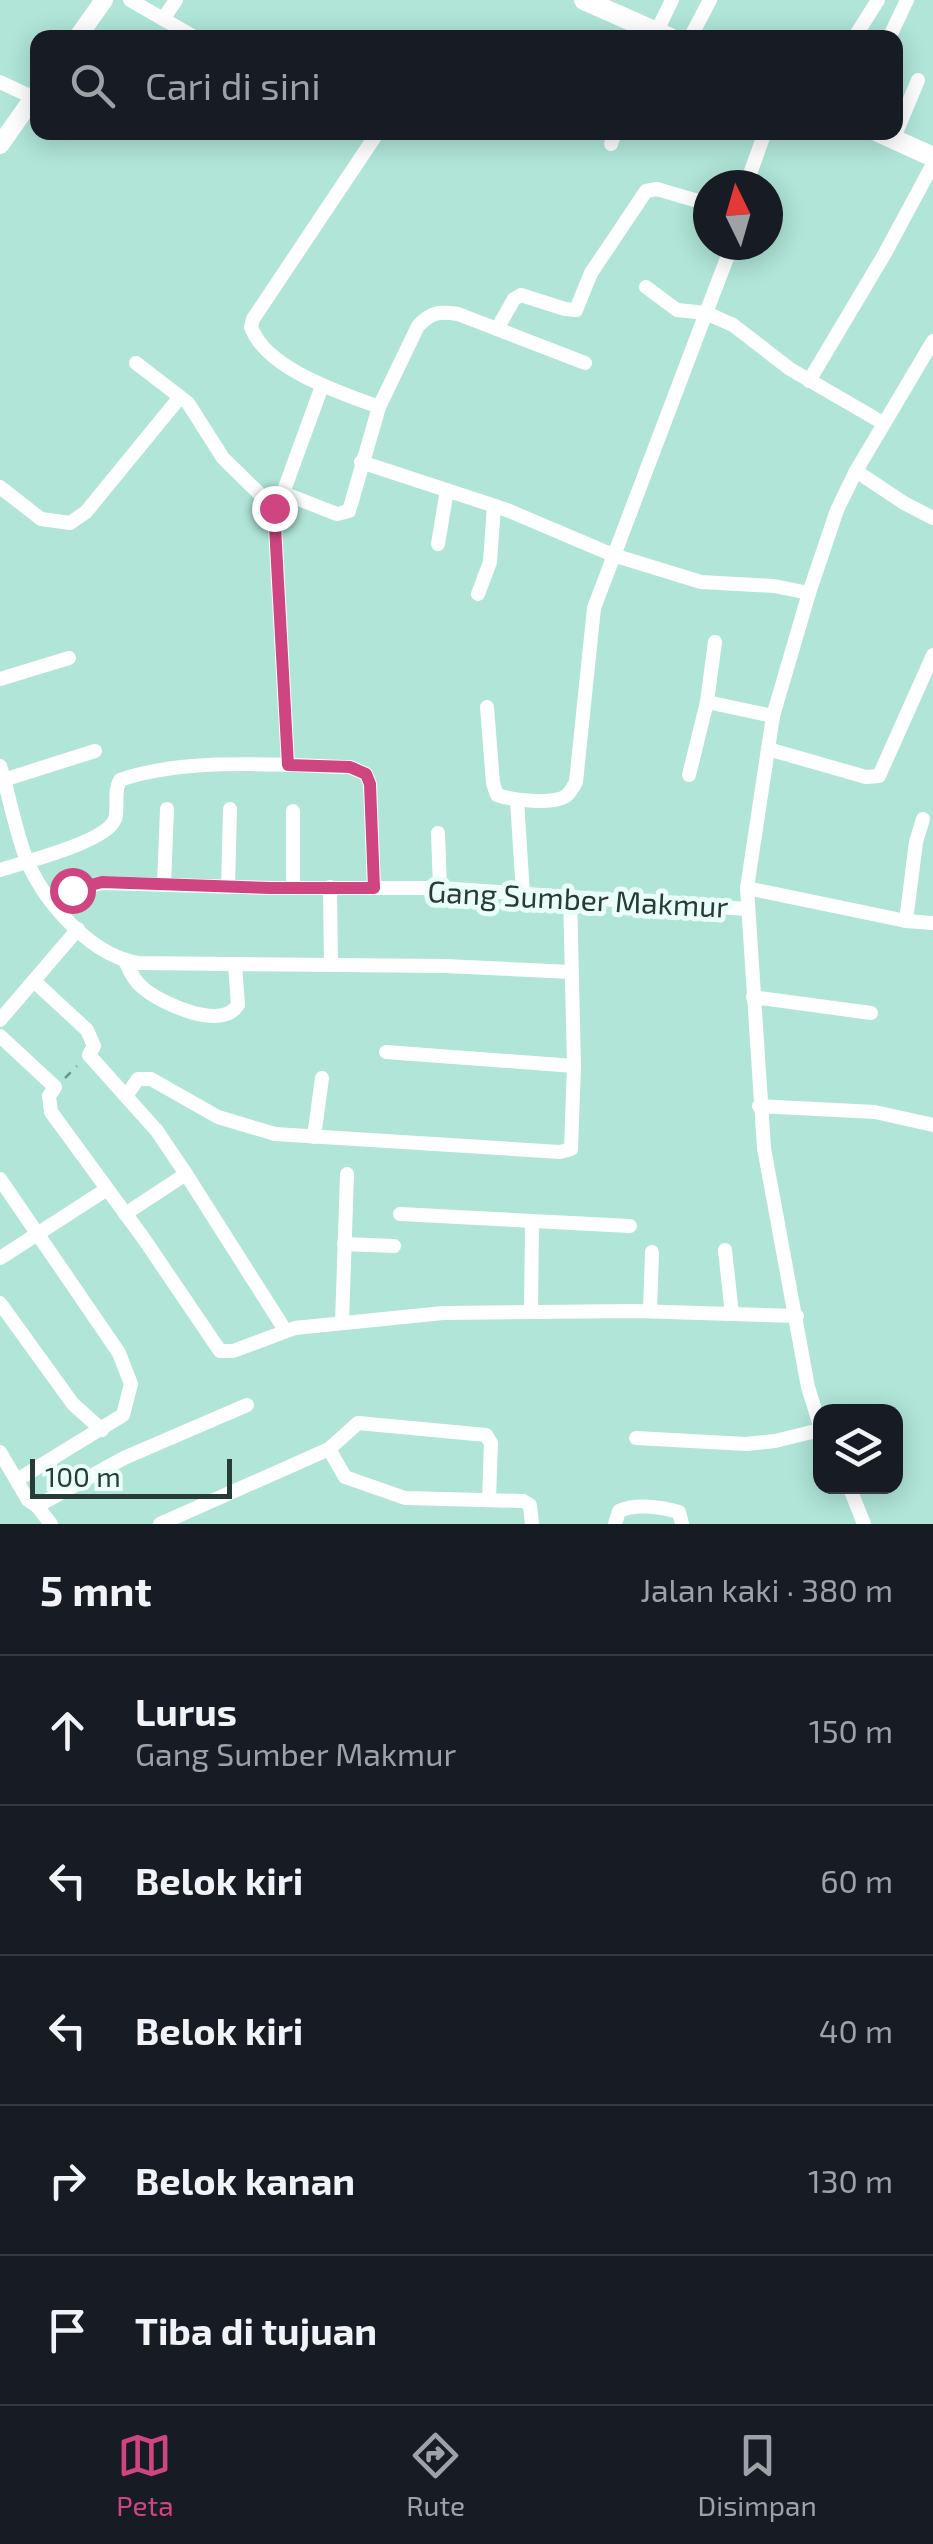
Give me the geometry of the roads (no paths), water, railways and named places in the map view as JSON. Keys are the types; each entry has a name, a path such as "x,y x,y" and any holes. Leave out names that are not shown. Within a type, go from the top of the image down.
{"main road":[{"path":"584,0 617,7 651,30"},
{"path":"894,140 933,160"}],"street":[{"path":"83,30 104,0"},
{"path":"130,0 182,30"},
{"path":"163,19 176,0"},
{"path":"662,30 672,0"},
{"path":"694,30 710,0"},
{"path":"859,30 878,0"},
{"path":"893,30 908,0"},
{"path":"903,106 918,80"},
{"path":"0,82 30,92"},
{"path":"2,139 30,101"},
{"path":"373,140 252,318 254,336 262,344 322,386 378,407"},
{"path":"751,170 761,140"},
{"path":"809,381 884,255 933,160"},
{"path":"497,329 514,299 522,295 576,310 591,274 646,192 657,189 693,200"},
{"path":"487,707 493,784 498,795 517,800 561,799 569,794 576,782 591,623 726,260"},
{"path":"646,287 678,310 706,314 734,325 809,381 883,423"},
{"path":"283,493 346,514 378,407 418,326 428,315 441,311 585,363"},
{"path":"813,1404 764,1148 746,888 773,716 837,510 856,470 933,342"},
{"path":"136,363 180,397 206,428 223,458 274,508"},
{"path":"288,765 274,508 322,386"},
{"path":"0,487 41,519 70,523 86,512 180,397"},
{"path":"361,462 494,506 614,555 701,582 774,586 809,593"},
{"path":"856,470 904,504 933,518"},
{"path":"438,544 447,490"},
{"path":"478,594 490,562 494,506"},
{"path":"689,775 707,702 715,642"},
{"path":"768,749 874,778 884,767 933,655"},
{"path":"0,680 69,658"},
{"path":"707,702 773,716"},
{"path":"95,751 2,775 27,861 52,900 101,950 126,961 464,966 571,972"},
{"path":"0,870 78,845 110,827 116,814 116,786 120,780 174,768 350,767 366,774 370,784 374,888"},
{"path":"517,800 523,894"},
{"path":"164,884 167,809"},
{"path":"228,887 230,809"},
{"path":"293,812 293,888"},
{"path":"906,921 916,842 923,819"},
{"path":"438,833 440,888"},
{"name":"Gang Sumber Makmur","path":"52,900 102,882 440,888 747,908"},
{"path":"330,887 331,965"},
{"path":"746,888 906,921 933,922"},
{"path":"126,1096 138,1079 151,1079 218,1116 275,1134 543,1151 572,1149 570,896"},
{"path":"0,1020 78,929"},
{"path":"126,961 135,981 167,1004 214,1016 225,1016 238,1004 235,964"},
{"path":"34,981 91,1036 94,1046 90,1055 157,1131 285,1330"},
{"path":"753,998 871,1013"},
{"path":"0,1036 55,1088 49,1096 50,1112 220,1351 234,1351 285,1330 443,1313 650,1311 797,1316"},
{"path":"386,1052 574,1066"},
{"path":"314,1137 322,1078"},
{"path":"759,1106 875,1112 933,1125"},
{"path":"125,1214 186,1174"},
{"path":"342,1322 347,1174"},
{"path":"0,1179 126,1366 131,1384 123,1415 17,1480"},
{"path":"0,1258 107,1189"},
{"path":"400,1214 630,1226"},
{"path":"531,1311 532,1222"},
{"path":"344,1244 394,1246"},
{"path":"725,1250 732,1314"},
{"path":"650,1311 652,1252"},
{"path":"0,1304 73,1404 102,1430"},
{"path":"38,1506 124,1458 246,1405"},
{"path":"160,1524 329,1450 358,1423 481,1433 491,1443 489,1499"},
{"path":"636,1438 746,1444 813,1430"},
{"path":"329,1450 344,1477 416,1500 523,1502 530,1506 532,1524"},
{"path":"2,1459 28,1500 38,1506 51,1524"},
{"path":"851,1494 864,1524"},
{"path":"615,1524 619,1511 634,1506 679,1512 682,1524"}]}
